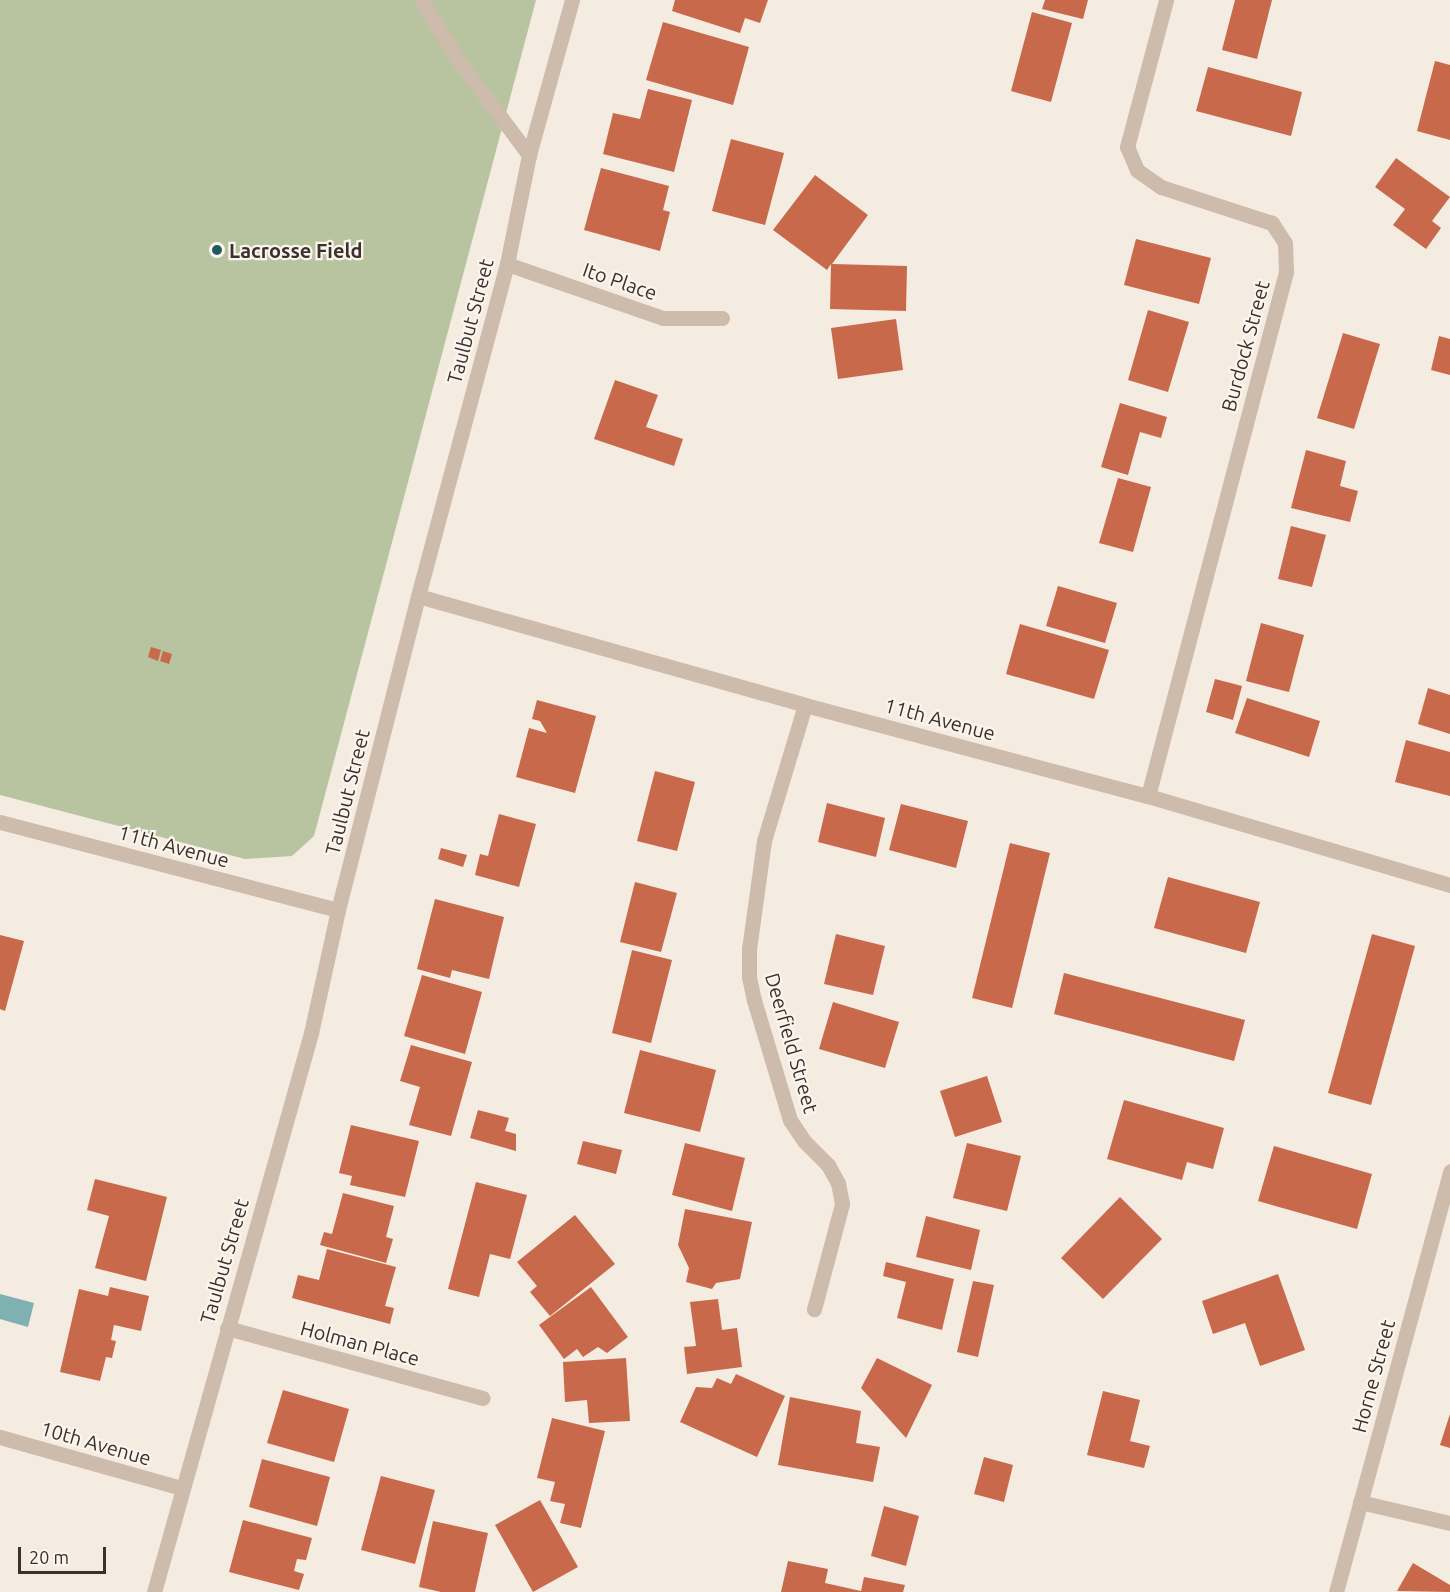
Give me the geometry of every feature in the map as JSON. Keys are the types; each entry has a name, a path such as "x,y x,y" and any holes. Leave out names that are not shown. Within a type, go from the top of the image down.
{"street":[{"path":"421,0 458,60 529,155"},
{"name":"Taulbut Street","path":"154,1592 181,1488 311,1034 338,910 418,596 507,264 529,155 572,0"},
{"name":"Burdock Street","path":"1148,796 1286,272 1286,243 1272,223 1161,186 1137,170 1127,147 1166,0"},
{"name":"Ito Place","path":"507,264 663,318 722,318"},
{"name":"11th Avenue","path":"418,596 805,705 1148,796 1450,885"},
{"name":"Deerfield Street","path":"805,705 764,841 749,949 749,977 790,1120 804,1141 828,1165 838,1183 842,1204 814,1309"},
{"name":"11th Avenue","path":"0,822 338,910"},
{"name":"Horne Street","path":"1336,1592 1450,1171"},
{"name":"Holman Place","path":"227,1328 483,1398"},
{"name":"10th Avenue","path":"0,1437 181,1488"},
{"path":"1360,1502 1450,1523"}],"green space":[{"path":"0,0 536,0 314,836 292,856 245,859 0,795"}],"water":[{"path":"0,1294 34,1303 28,1327 0,1319"}],"building":[{"path":"675,0 768,0 760,23 745,18 740,33 672,11"},
{"path":"1045,0 1088,0 1083,19 1042,9"},
{"path":"1235,0 1272,0 1257,59 1222,50"},
{"path":"1032,12 1072,23 1051,102 1011,91"},
{"path":"663,22 749,47 733,105 646,80"},
{"path":"1435,61 1450,65 1450,140 1417,131"},
{"path":"1208,67 1302,92 1291,136 1196,111"},
{"path":"648,89 692,100 674,172 603,154 613,113 640,119"},
{"path":"731,139 784,153 765,225 712,211"},
{"path":"1396,158 1450,197 1432,221 1441,228 1426,249 1393,225 1405,209 1375,187"},
{"path":"601,168 669,186 663,210 670,212 660,251 584,230"},
{"path":"815,175 868,215 832,264 907,266 906,311 830,309 831,264 827,270 773,230"},
{"path":"1136,239 1211,258 1199,304 1124,285"},
{"path":"1148,310 1189,322 1168,392 1128,380"},
{"path":"896,319 903,370 838,379 831,328"},
{"path":"1343,333 1380,344 1354,429 1317,418"},
{"path":"1439,336 1450,339 1450,375 1431,370"},
{"path":"615,380 658,395 646,427 683,439 674,466 594,439"},
{"path":"1120,403 1167,417 1161,438 1140,432 1128,475 1101,467"},
{"path":"1306,450 1346,461 1340,486 1358,491 1350,522 1291,508"},
{"path":"1118,478 1151,487 1133,552 1099,543"},
{"path":"1291,526 1326,535 1312,587 1278,579"},
{"path":"1058,586 1117,603 1105,643 1046,626"},
{"path":"1261,623 1304,635 1289,692 1246,681"},
{"path":"1020,624 1109,650 1094,699 1006,674"},
{"path":"151,647 161,650 158,661 148,657"},
{"path":"163,651 172,654 169,664 160,661"},
{"path":"1215,679 1242,686 1233,720 1206,712"},
{"path":"1428,688 1450,695 1450,734 1418,724"},
{"path":"1247,698 1320,721 1309,757 1235,733"},
{"path":"537,700 596,716 575,793 516,777 529,728 547,733 540,721 532,719"},
{"path":"1406,740 1450,752 1450,796 1395,782"},
{"path":"655,771 695,782 677,851 637,841"},
{"path":"827,803 885,818 876,857 818,842"},
{"path":"901,804 968,821 956,868 889,850"},
{"path":"499,814 536,824 519,887 475,875 480,854 488,856"},
{"path":"1010,843 1050,853 1012,1008 972,998"},
{"path":"441,848 467,855 463,867 438,859"},
{"path":"1168,877 1260,902 1246,953 1154,928"},
{"path":"635,882 677,893 661,952 620,942"},
{"path":"435,899 504,917 489,979 452,970 450,978 417,969"},
{"path":"836,934 885,946 873,995 824,984"},
{"path":"1372,934 1415,946 1371,1105 1328,1093"},
{"path":"0,935 24,941 5,1011 0,1009"},
{"path":"632,950 672,960 651,1043 612,1033"},
{"path":"1064,973 1245,1020 1234,1061 1054,1014"},
{"path":"422,975 482,992 465,1054 404,1036"},
{"path":"833,1002 899,1022 885,1068 819,1049"},
{"path":"411,1045 472,1062 451,1136 409,1125 420,1087 400,1081"},
{"path":"640,1050 716,1070 700,1132 624,1113"},
{"path":"987,1076 1002,1122 955,1137 940,1091"},
{"path":"1124,1100 1224,1128 1213,1169 1187,1162 1182,1180 1107,1159"},
{"path":"478,1110 509,1118 505,1131 516,1134 516,1151 470,1138"},
{"path":"351,1125 419,1141 405,1197 350,1185 352,1176 339,1173"},
{"path":"583,1141 622,1150 616,1174 577,1164"},
{"path":"685,1143 745,1158 732,1211 672,1195"},
{"path":"967,1143 1021,1156 1007,1211 953,1198"},
{"path":"1274,1146 1372,1174 1357,1229 1258,1201"},
{"path":"95,1179 167,1197 146,1281 95,1268 109,1216 87,1210"},
{"path":"476,1182 527,1195 510,1259 490,1254 479,1297 448,1289"},
{"path":"343,1193 394,1206 386,1237 393,1239 386,1263 320,1245 324,1232 332,1234"},
{"path":"1120,1197 1162,1239 1103,1299 1061,1258"},
{"path":"685,1209 752,1222 740,1279 716,1283 712,1289 686,1282 689,1268 678,1245"},
{"path":"575,1215 615,1264 550,1316 530,1292 537,1286 517,1262"},
{"path":"926,1216 980,1230 971,1270 916,1257"},
{"path":"327,1249 396,1267 385,1306 394,1308 390,1324 292,1298 298,1275 319,1280"},
{"path":"886,1262 954,1279 942,1330 897,1318 906,1282 883,1276"},
{"path":"1278,1274 1305,1350 1260,1366 1245,1323 1213,1334 1202,1301"},
{"path":"973,1281 994,1285 978,1357 957,1352"},
{"path":"110,1287 149,1296 141,1331 114,1325 111,1340 116,1341 112,1358 106,1357 100,1381 60,1372 79,1289 108,1296"},
{"path":"591,1287 628,1337 607,1353 598,1347 583,1357 577,1349 564,1359 539,1325"},
{"path":"718,1299 722,1330 737,1328 742,1367 687,1374 684,1347 696,1346 690,1302"},
{"path":"626,1358 630,1421 589,1423 587,1400 565,1402 563,1362"},
{"path":"877,1358 932,1385 906,1438 861,1388"},
{"path":"736,1374 785,1396 757,1457 680,1422 696,1387 712,1388 717,1378 731,1384"},
{"path":"283,1390 349,1409 334,1462 267,1443"},
{"path":"1103,1391 1140,1400 1130,1441 1150,1446 1144,1468 1087,1455"},
{"path":"790,1397 861,1411 856,1443 880,1447 873,1482 778,1465"},
{"path":"1450,1414 1450,1448 1440,1445"},
{"path":"552,1418 605,1431 581,1528 560,1523 565,1504 550,1501 555,1482 537,1478"},
{"path":"984,1457 1013,1465 1004,1502 974,1494"},
{"path":"262,1459 330,1477 317,1526 249,1507"},
{"path":"381,1476 435,1490 415,1564 361,1550"},
{"path":"540,1500 578,1567 533,1592 495,1525"},
{"path":"884,1506 919,1516 906,1566 871,1556"},
{"path":"243,1520 312,1538 306,1560 297,1559 294,1571 304,1574 299,1590 229,1572"},
{"path":"433,1521 488,1533 475,1592 441,1592 419,1587"},
{"path":"788,1561 828,1569 825,1583 861,1591 864,1577 905,1585 903,1592 781,1592"},
{"path":"1413,1563 1450,1585 1450,1592 1397,1591"}],"place":[{"name":"Lacrosse Field","path":"217,250"}]}
